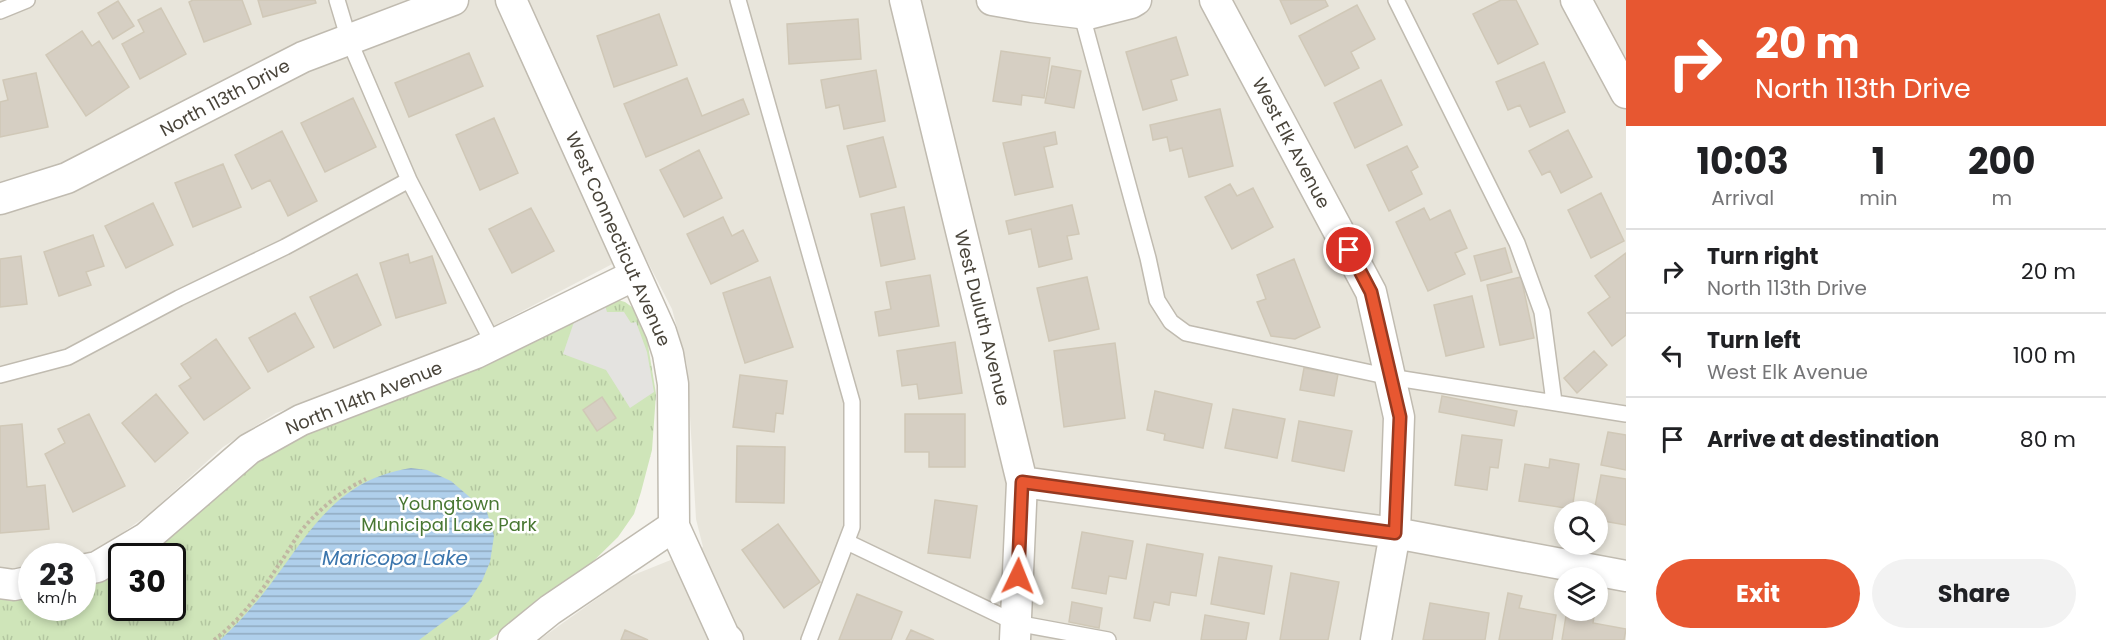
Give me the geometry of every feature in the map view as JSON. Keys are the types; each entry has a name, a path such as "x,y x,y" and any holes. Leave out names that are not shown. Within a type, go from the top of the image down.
{"street":[{"name":"North 113th Drive","path":"0,199 67,178 303,57 453,0"},
{"name":"West Connecticut Avenue","path":"510,0 661,332 668,354 673,384 674,526"},
{"name":"West Duluth Avenue","path":"905,0 1022,482 1016,632"},
{"path":"992,0 1088,14 1136,0"},
{"name":"West Elk Avenue","path":"1215,0 1371,292 1400,417 1395,533 1376,640"},
{"path":"1576,0 1626,93"},
{"name":"North 114th Avenue","path":"96,567 146,538 249,449 301,420 494,345 635,275"},
{"path":"1022,482 1395,533 1626,576"},
{"path":"513,640 550,610 674,526 724,636 728,640"},
{"path":"0,583 18,584"}],"lane":[{"path":"0,10 27,0"},
{"path":"338,0 349,40 409,180 494,345"},
{"path":"738,0 852,402 852,527 809,640"},
{"path":"1396,0 1517,243 1542,312 1554,402"},
{"path":"1081,12 1148,258 1157,300 1171,321 1186,333 1390,376 1626,414"},
{"path":"0,375 68,357 179,298 285,247 409,180"},
{"path":"846,542 1016,632 1108,640"}],"path":[{"path":"214,640 226,631 248,607 315,515 328,503 366,478"}],"shaded area":[{"path":"0,0 1626,0 1626,640 539,640 626,578 703,547 696,519 687,365 672,309 641,249 459,344 276,413 223,447 149,514 104,546 96,549 96,543 18,543 18,571 0,570"},
{"path":"605,305 607,312 624,312 631,323 636,322 647,352 654,392 630,408 606,370 563,354 575,319"}],"green space":[{"name":"Youngtown Municipal Lake Park","path":"618,300 625,302 636,310 647,339 656,394 652,450 634,514 618,537 569,585 489,640 0,640 0,599 18,598 18,621 96,621 96,581 108,577 108,621 186,621 186,543 157,543 255,461 294,438 472,371"}],"water":[{"name":"Maricopa Lake","path":"411,468 427,470 451,481 487,512 494,536 490,562 482,581 469,601 458,611 419,640 220,640 256,603 320,518 342,498 367,482 389,473"}],"building":[{"path":"193,0 242,0 251,24 204,42 189,2"},
{"path":"258,0 315,0 316,3 263,17"},
{"path":"1280,0 1325,0 1328,6 1291,24"},
{"path":"1501,0 1516,0 1538,44 1498,64 1473,14"},
{"path":"118,1 134,26 113,39 98,13"},
{"path":"1357,5 1375,39 1351,52 1359,68 1325,86 1299,36"},
{"path":"161,8 186,54 140,79 122,44 144,32 138,20"},
{"path":"659,14 677,65 614,87 597,36"},
{"path":"858,19 861,59 789,64 787,24"},
{"path":"82,31 92,46 99,41 129,87 86,116 46,55"},
{"path":"1176,37 1188,75 1171,80 1177,100 1143,110 1126,52"},
{"path":"1001,51 1050,58 1044,98 1022,95 1021,105 993,101"},
{"path":"469,53 483,86 409,117 395,83"},
{"path":"1544,62 1565,112 1530,127 1520,105 1508,110 1496,82"},
{"path":"1052,66 1081,71 1074,108 1045,103"},
{"path":"876,70 885,121 844,129 839,105 826,108 821,80"},
{"path":"36,73 48,127 0,137 0,102 8,100 3,80"},
{"path":"687,78 702,116 743,99 749,114 646,157 624,104"},
{"path":"1381,80 1402,125 1355,148 1334,103"},
{"path":"353,98 376,147 325,172 301,123"},
{"path":"1220,109 1233,166 1189,177 1182,148 1170,151 1167,137 1153,140 1150,125"},
{"path":"494,118 518,173 480,190 456,135"},
{"path":"1568,130 1592,177 1561,193 1550,171 1542,175 1529,151"},
{"path":"282,131 317,201 288,216 270,180 252,189 235,155"},
{"path":"1055,132 1057,144 1044,147 1053,187 1015,195 1003,143"},
{"path":"883,137 896,187 860,197 847,146"},
{"path":"1407,146 1418,167 1411,171 1422,194 1389,211 1367,165"},
{"path":"699,150 722,198 684,217 660,170"},
{"path":"223,164 241,207 193,227 175,183"},
{"path":"1230,184 1237,196 1253,188 1273,227 1232,249 1205,197"},
{"path":"1601,193 1624,241 1591,258 1568,210"},
{"path":"153,203 173,245 126,268 105,226"},
{"path":"1072,205 1079,234 1067,236 1072,259 1039,267 1031,229 1009,234 1006,221"},
{"path":"904,207 915,259 881,266 871,214"},
{"path":"531,208 554,251 512,273 489,229"},
{"path":"1424,208 1430,220 1450,210 1467,248 1455,253 1465,274 1428,291 1396,222"},
{"path":"723,217 732,236 743,230 758,261 711,284 687,234"},
{"path":"93,235 104,266 86,272 91,285 59,296 44,252"},
{"path":"1505,248 1512,272 1481,281 1474,256"},
{"path":"1626,253 1626,335 1612,346 1588,313 1610,297 1595,276"},
{"path":"408,254 410,263 432,256 446,303 396,318 380,263"},
{"path":"21,256 27,304 0,307 0,259"},
{"path":"1294,259 1320,327 1295,339 1271,336 1257,302 1266,299 1257,275"},
{"path":"357,274 381,325 334,348 310,297"},
{"path":"930,275 939,326 879,336 875,312 891,309 886,282"},
{"path":"770,277 793,347 745,363 723,293"},
{"path":"1087,277 1099,329 1049,341 1037,288"},
{"path":"1521,277 1534,338 1500,345 1487,285"},
{"path":"1472,296 1484,347 1446,356 1434,305"},
{"path":"295,313 314,347 268,372 249,338"},
{"path":"216,339 250,388 204,420 179,386 191,378 181,364"},
{"path":"955,342 962,393 919,399 917,384 902,386 897,351"},
{"path":"1115,343 1125,418 1064,427 1054,351"},
{"path":"1594,351 1607,365 1577,393 1564,378"},
{"path":"1304,368 1338,374 1334,396 1300,390"},
{"path":"740,375 787,381 783,414 776,413 774,432 733,427"},
{"path":"1155,391 1212,404 1203,448 1164,440 1165,434 1147,430"},
{"path":"156,394 188,433 155,462 122,423"},
{"path":"1442,396 1517,411 1514,426 1439,412"},
{"path":"602,397 616,418 597,431 583,410"},
{"path":"1233,409 1285,419 1277,458 1225,448"},
{"path":"89,414 125,486 73,512 45,454 65,443 58,429"},
{"path":"905,414 965,414 965,467 929,467 929,452 905,452"},
{"path":"1299,421 1352,431 1344,471 1292,461"},
{"path":"22,424 27,487 45,485 49,529 0,533 0,426"},
{"path":"1608,432 1626,435 1626,470 1601,465"},
{"path":"1462,435 1502,440 1498,468 1490,467 1487,490 1455,485"},
{"path":"737,446 785,447 784,503 736,502"},
{"path":"1550,459 1579,464 1573,501 1554,501 1554,506 1519,501 1525,464 1549,468"},
{"path":"1601,475 1626,479 1626,525 1608,522 1608,501 1596,501"},
{"path":"935,500 977,506 970,558 928,553"},
{"path":"778,524 820,582 784,608 742,550"},
{"path":"1082,532 1133,541 1126,579 1109,576 1106,594 1072,588"},
{"path":"1147,544 1203,554 1196,596 1171,592 1169,605 1154,602 1150,621 1134,618"},
{"path":"1219,557 1272,566 1264,614 1211,604"},
{"path":"1291,573 1339,582 1328,640 1280,640"},
{"path":"1508,593 1522,596 1519,608 1554,615 1552,640 1499,640"},
{"path":"857,594 902,612 891,640 839,640"},
{"path":"1072,602 1102,608 1099,628 1069,622"},
{"path":"1430,603 1489,613 1485,640 1423,640"},
{"path":"1205,615 1249,623 1246,640 1201,640"},
{"path":"1565,621 1593,621 1593,623 1626,629 1624,640 1562,640"},
{"path":"625,630 648,640 621,640"},
{"path":"911,630 934,640 906,640"}],"route":[{"path":"1018,576 1022,482 1395,533 1400,417 1371,292 1349,250"}]}
